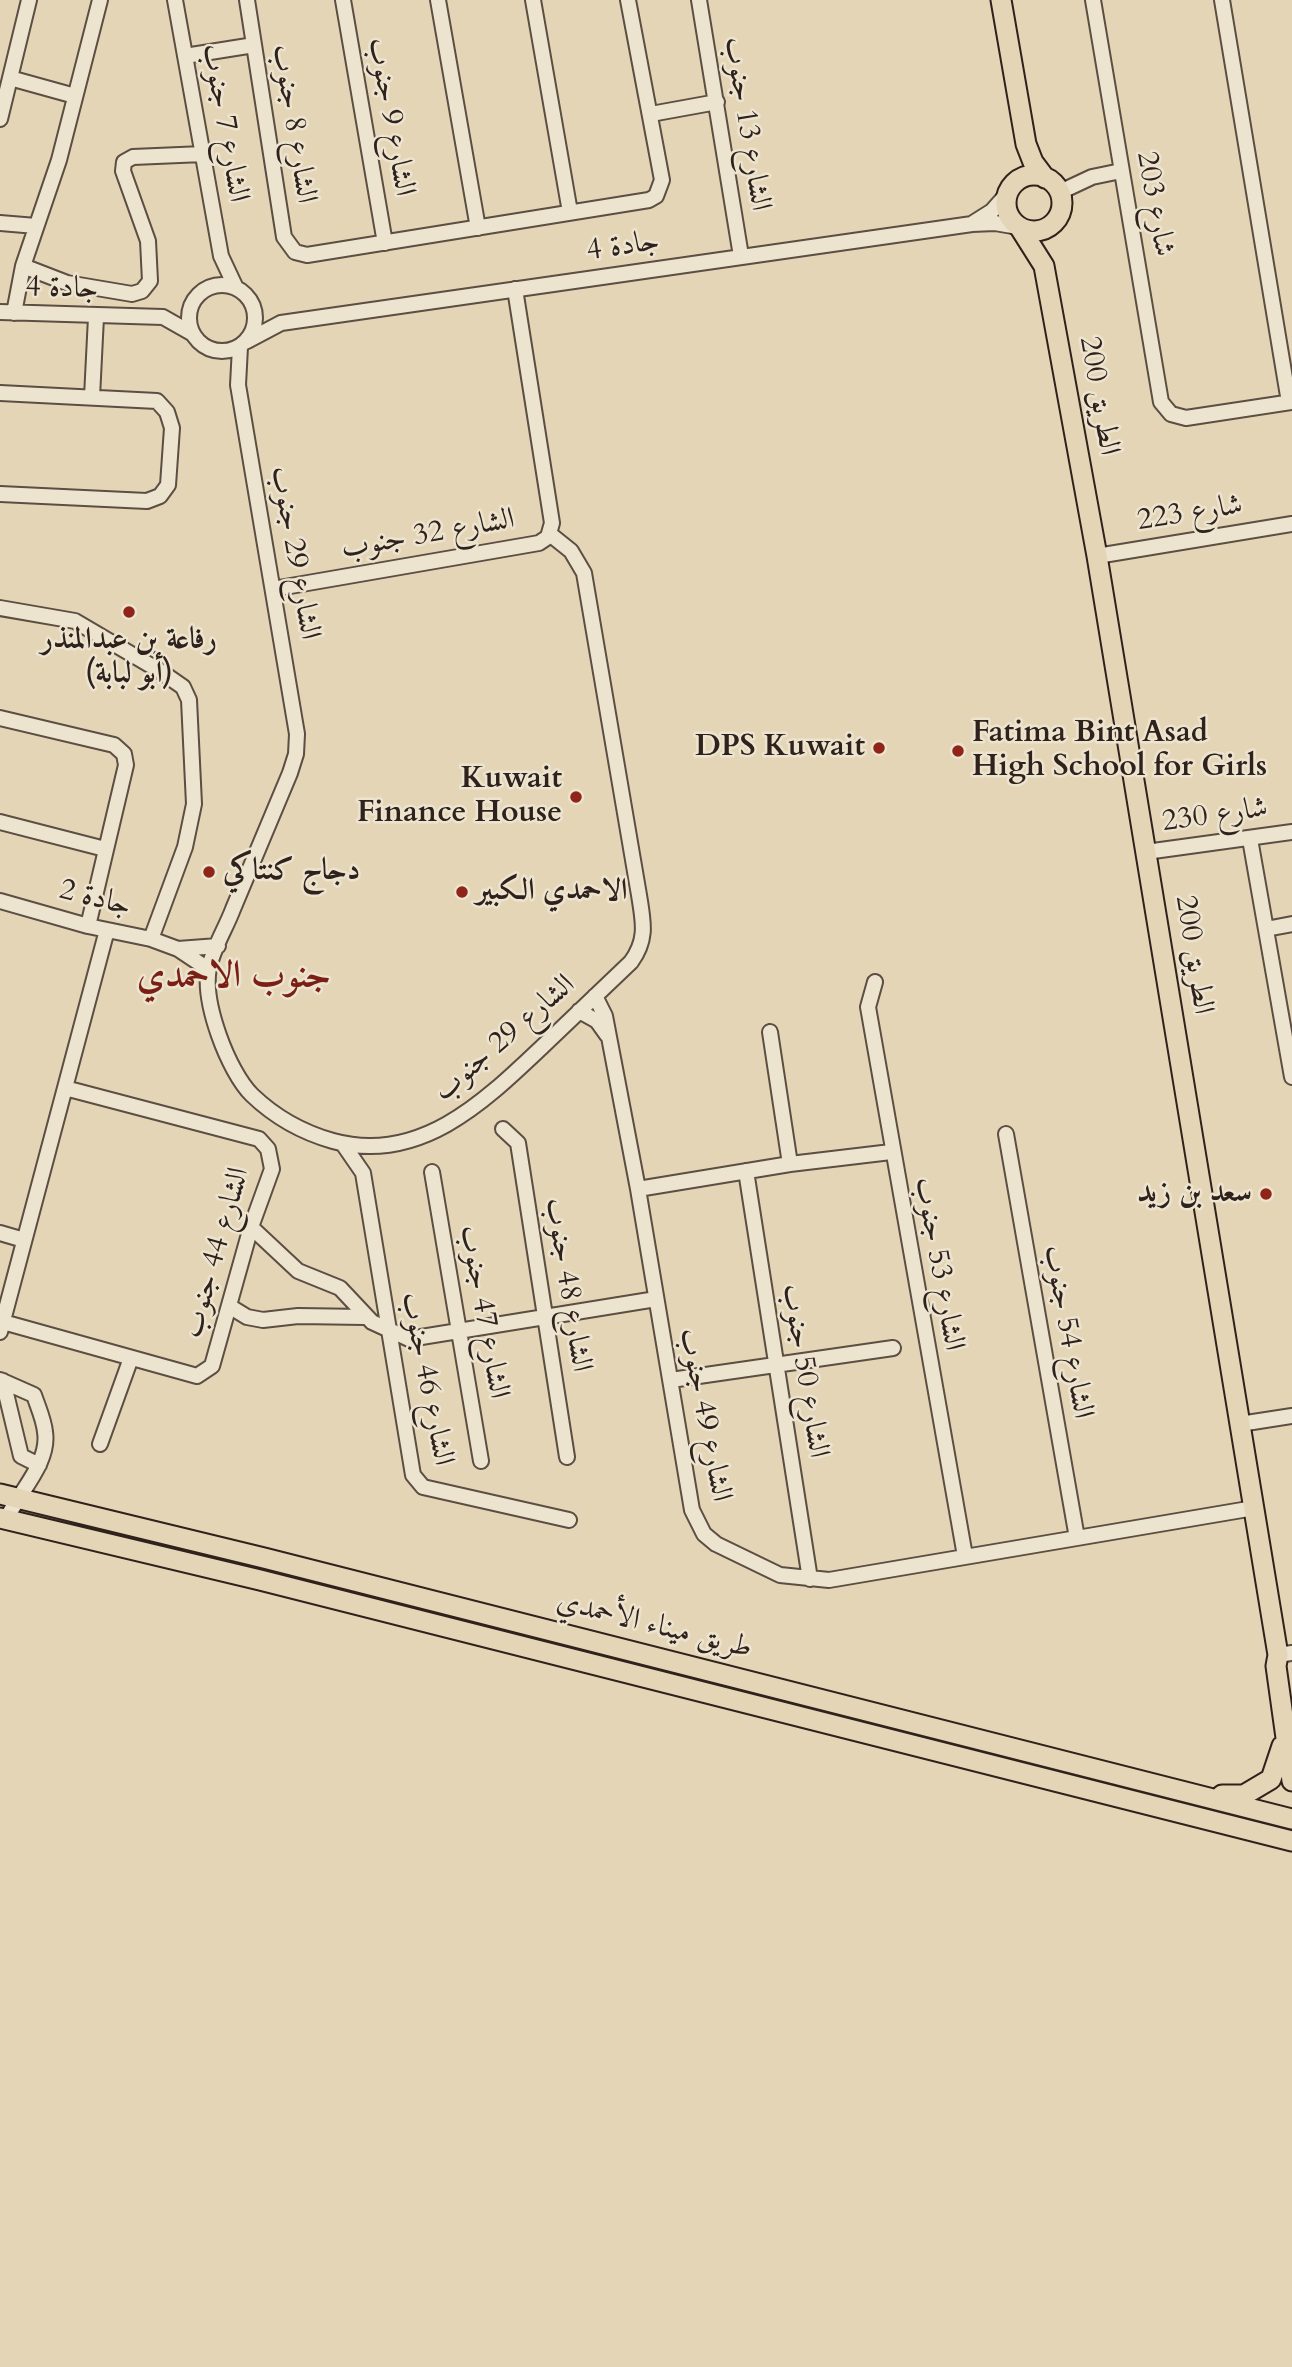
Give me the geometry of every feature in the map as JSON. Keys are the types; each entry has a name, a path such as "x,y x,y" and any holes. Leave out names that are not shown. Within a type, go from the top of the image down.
{"main road":[{"path":"1001,0 1026,144 1033,162 1060,192 1062,206 1057,219 1039,231 1019,228 1007,212 1011,188 1026,144"},
{"path":"1011,188 1032,176 1045,178"},
{"name":"الطريق 200","path":"1057,219 1048,242 1044,266 1097,556 1254,1508 1285,1654 1292,1714"},
{"name":"الطريق 200","path":"1019,228 1044,266"},
{"name":"طريق ميناء الأحمدي","path":"8,1496 264,1558 1292,1819"},
{"name":"طريق ميناء الأحمدي","path":"3,1519 260,1580 1292,1841"},
{"name":"الطريق 200","path":"1285,1654 1276,1666 1292,1780"},
{"path":"1179,1791 1230,1796 1256,1790 1271,1779 1277,1769 1284,1735"}],"street":[{"path":"0,119 6,84 29,0"},
{"path":"7,313 58,160 100,0"},
{"name":"الشارع 7 جنوب","path":"175,0 221,256 236,288"},
{"name":"الشارع 8 جنوب","path":"247,0 284,237 295,251 313,255 385,243"},
{"name":"الشارع 9 جنوب","path":"343,0 385,243"},
{"path":"438,0 478,228"},
{"path":"533,0 570,212"},
{"path":"385,243 649,200 659,193 662,180 628,0"},
{"name":"الشارع 13 جنوب","path":"699,0 741,256"},
{"name":"شارع 203","path":"1093,0 1159,394 1171,414 1195,418 1291,402"},
{"path":"1222,0 1291,402"},
{"path":"185,56 254,45"},
{"path":"6,84 75,96"},
{"path":"651,114 717,102"},
{"path":"23,266 67,284 132,294 142,291 150,281 148,241 123,171 124,162 133,157 203,154"},
{"path":"1060,192 1092,177 1121,171"},
{"path":"972,224 992,211 1011,188"},
{"path":"0,223 36,226"},
{"name":"جادة 4","path":"243,344 281,323 972,224 995,223 1019,228"},
{"name":"الشارع 7 جنوب","path":"211,287 218,276 221,256"},
{"path":"163,317 211,287 236,288 244,293 255,310 281,323"},
{"name":"الشارع 32 جنوب","path":"273,589 539,543 551,534 552,523 515,289"},
{"path":"194,299 189,317 193,334 208,348 218,351 243,344 253,332 255,310"},
{"name":"جادة 4","path":"7,313 163,317 193,334"},
{"path":"92,397 96,317"},
{"name":"الشارع 29 جنوب","path":"243,344 239,385 297,734 296,754 208,969 213,1019 223,1052 249,1091 290,1126 343,1144 384,1147 425,1136 465,1114 500,1086 631,962 640,949 645,930 611,717 584,573 571,551 551,534"},
{"name":"الشارع 29 جنوب","path":"218,351 229,364 239,385"},
{"path":"0,393 157,401 167,412 172,428 168,485 160,496 147,501 0,494"},
{"name":"شارع 223","path":"1097,556 1292,524"},
{"path":"0,608 75,621 160,671 183,687 189,700 194,804 185,847 150,939"},
{"path":"0,718 114,745 124,754 126,765 88,926"},
{"path":"0,822 105,849"},
{"name":"شارع 230","path":"1146,852 1292,832"},
{"path":"1250,839 1288,1035 1292,1077"},
{"name":"جادة 2","path":"0,901 88,926 150,939 178,949 208,969"},
{"path":"1266,929 1292,925"},
{"path":"1,1327 107,930"},
{"name":"جادة 2","path":"178,949 218,946"},
{"name":"الشارع 53 جنوب","path":"874,982 868,1007 891,1152 965,1556"},
{"path":"586,1004 608,1036"},
{"name":"الشارع 49 جنوب","path":"586,1004 605,1016 638,1189 692,1510 704,1534 716,1544 780,1575 829,1580 1254,1508"},
{"path":"769,1031 790,1164"},
{"name":"الشارع 44 جنوب","path":"1,1327 197,1376 206,1372 212,1366 251,1227 272,1169 268,1149 259,1139 65,1088"},
{"name":"الشارع 48 جنوب","path":"503,1129 518,1143 567,1457"},
{"name":"الشارع 54 جنوب","path":"1006,1134 1077,1538"},
{"name":"الشارع 46 جنوب","path":"343,1144 363,1173 413,1475 423,1487 569,1520"},
{"path":"363,1173 384,1147"},
{"path":"638,1189 790,1164 891,1152"},
{"name":"الشارع 50 جنوب","path":"746,1171 810,1579"},
{"name":"الشارع 47 جنوب","path":"432,1172 481,1461"},
{"path":"251,1227 298,1271 346,1293 365,1317 409,1339 656,1299"},
{"path":"0,1233 24,1240"},
{"path":"229,1306 247,1317 263,1320 298,1316 365,1317"},
{"path":"671,1380 892,1348"},
{"path":"100,1444 131,1358"},
{"path":"1,1380 20,1456 39,1465"},
{"path":"1,1380 34,1395 45,1431 39,1465 8,1496 3,1519"},
{"path":"1240,1424 1292,1416"}],"place":[{"name":"رفاعة بن عبدالمنذر (أبو لبابة)","path":"129,612"},
{"name":"DPS Kuwait","path":"879,748"},
{"name":"Fatima Bint Asad High School for Girls","path":"958,751"},
{"name":"Kuwait Finance House","path":"576,797"},
{"name":"دجاج كنتاكي","path":"209,872"},
{"name":"الاحمدي الكبير","path":"462,892"},
{"name":"سعد بن زيد","path":"1266,1194"}],"district":[{"name":"جنوب الاحمدي","path":"234,977"}]}
